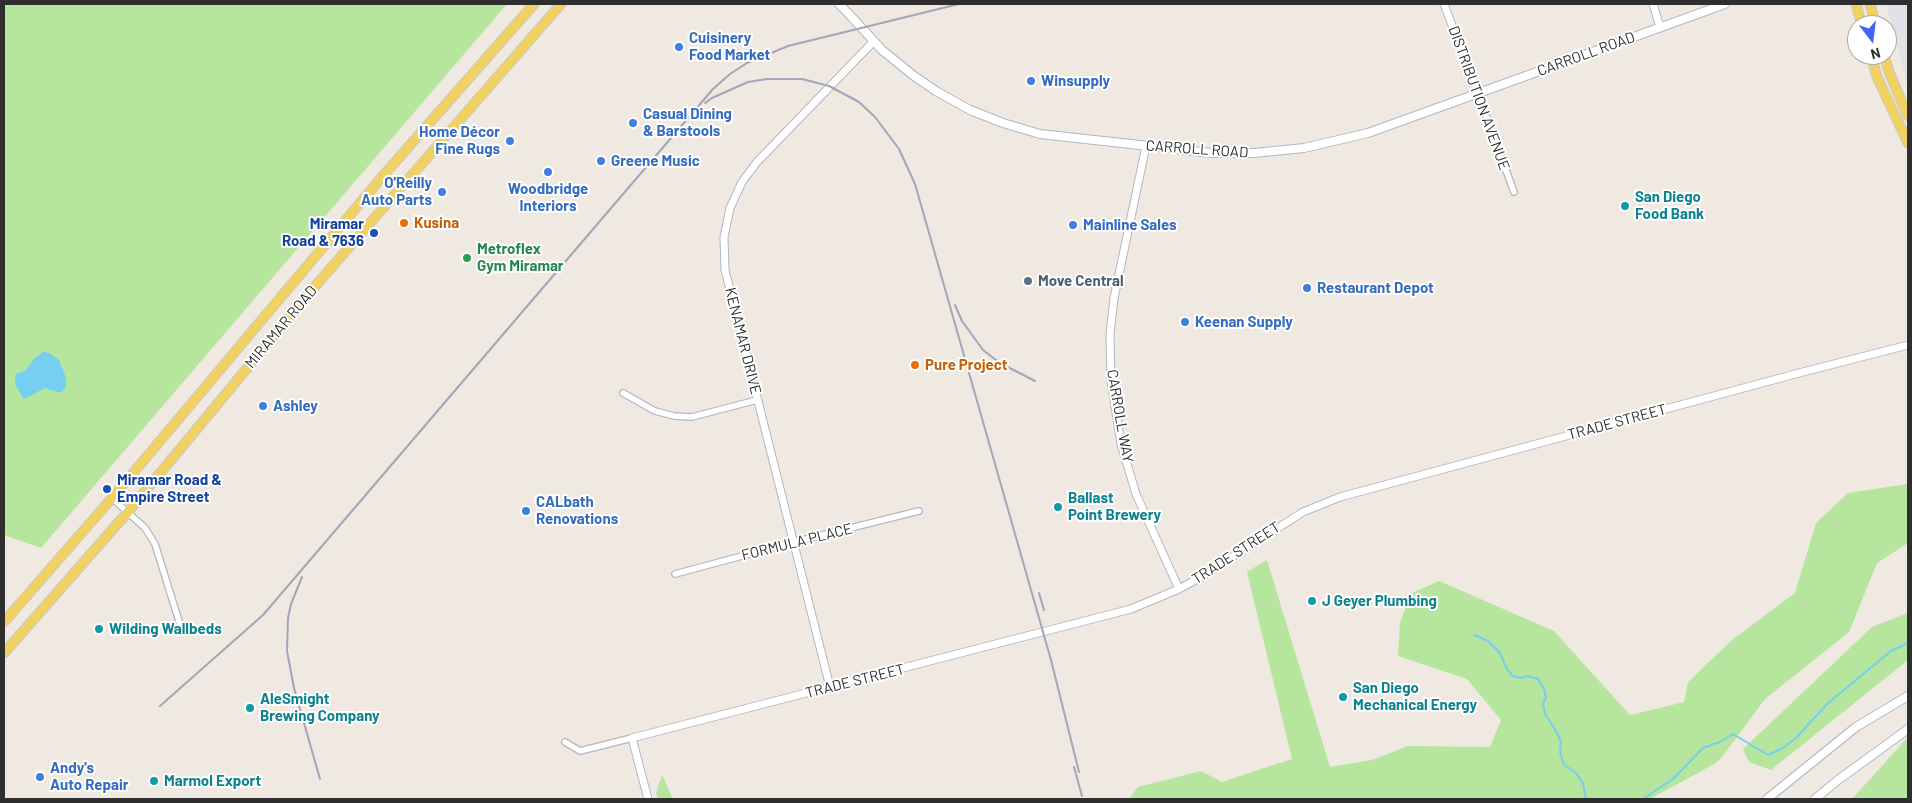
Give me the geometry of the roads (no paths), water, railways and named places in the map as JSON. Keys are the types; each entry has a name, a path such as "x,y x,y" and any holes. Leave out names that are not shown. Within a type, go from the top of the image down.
{"main road":[{"name":"MIRAMAR ROAD","path":"4,622 112,498 382,177 534,4"},
{"name":"MIRAMAR ROAD","path":"4,653 127,513 317,284 561,4"},
{"name":"CARROLL ROAD","path":"839,4 902,67 936,91 970,110 1003,123 1040,134 1218,153 1254,153 1304,148 1368,133 1725,4"},
{"path":"1874,65 1877,76 1908,143"},
{"path":"1887,65 1908,116"},
{"path":"1767,799 1856,727 1908,696"},
{"path":"1815,799 1908,729"}],"street":[{"name":"DISTRIBUTION AVENUE","path":"1444,4 1514,192"},
{"path":"1653,4 1660,27"},
{"name":"KENAMAR DRIVE","path":"830,687 725,270 724,237 730,208 742,182 758,162 874,41"},
{"name":"CARROLL WAY","path":"1146,146 1114,298 1110,334 1111,382 1121,444 1136,494 1179,590"},
{"name":"TRADE STREET","path":"565,742 580,751 1131,609 1179,590 1296,516 1340,497 1782,377 1908,345"},
{"path":"623,392 655,411 674,416 692,417 757,400"},
{"path":"112,498 145,528 155,544 182,631"},
{"name":"FORMULA PLACE","path":"675,574 794,542 919,512"},
{"path":"632,738 648,799"}],"water":[{"path":"43,352 49,353 59,360 66,378 66,387 62,392 45,388 24,399 16,386 16,374 26,370 34,359"}],"waterway":[{"path":"1474,635 1488,641 1500,653 1507,669 1513,676 1521,678 1527,676 1538,679 1544,689 1546,698 1543,703 1545,714 1561,742 1560,752 1564,765 1575,772 1583,783 1586,799"},
{"path":"1643,799 1673,779 1703,748 1720,742 1733,734 1768,755 1783,748 1797,737 1827,704 1891,651 1908,643"}],"railway":[{"path":"160,706 263,615 713,89 730,74 747,63 788,46 959,4"},
{"path":"705,103 748,82 767,79 802,79 829,86 859,102 875,117 899,149 915,184 1051,660 1079,772"},
{"path":"955,305 962,321 983,350 1000,363 1035,381"},
{"path":"302,577 291,604 288,618 287,651 294,688 320,779"},
{"path":"1039,593 1044,610"},
{"path":"1074,767 1082,796"}],"place":[{"name":"Cuisinery Food Market","path":"679,47"},
{"name":"Winsupply","path":"1031,81"},
{"name":"Casual Dining & Barstools","path":"633,123"},
{"name":"Home Décor Fine Rugs","path":"510,141"},
{"name":"Greene Music","path":"601,161"},
{"name":"Woodbridge Interiors","path":"548,172"},
{"name":"O'Reilly Auto Parts","path":"442,192"},
{"name":"San Diego Food Bank","path":"1625,206"},
{"name":"Kusina","path":"404,223"},
{"name":"Mainline Sales","path":"1073,225"},
{"name":"Miramar Road & 7636","path":"374,233"},
{"name":"Metroflex Gym Miramar","path":"467,258"},
{"name":"Move Central","path":"1028,281"},
{"name":"Restaurant Depot","path":"1307,288"},
{"name":"Keenan Supply","path":"1185,322"},
{"name":"Pure Project","path":"915,365"},
{"name":"Ashley","path":"263,406"},
{"name":"Miramar Road & Empire Street","path":"107,489"},
{"name":"Ballast Point Brewery","path":"1058,507"},
{"name":"CALbath Renovations","path":"526,511"},
{"name":"J Geyer Plumbing","path":"1312,601"},
{"name":"Wilding Wallbeds","path":"99,629"},
{"name":"San Diego Mechanical Energy","path":"1343,697"},
{"name":"AleSmight Brewing Company","path":"250,708"},
{"name":"Andy's Auto Repair","path":"40,777"},
{"name":"Marmol Export","path":"154,781"}]}
